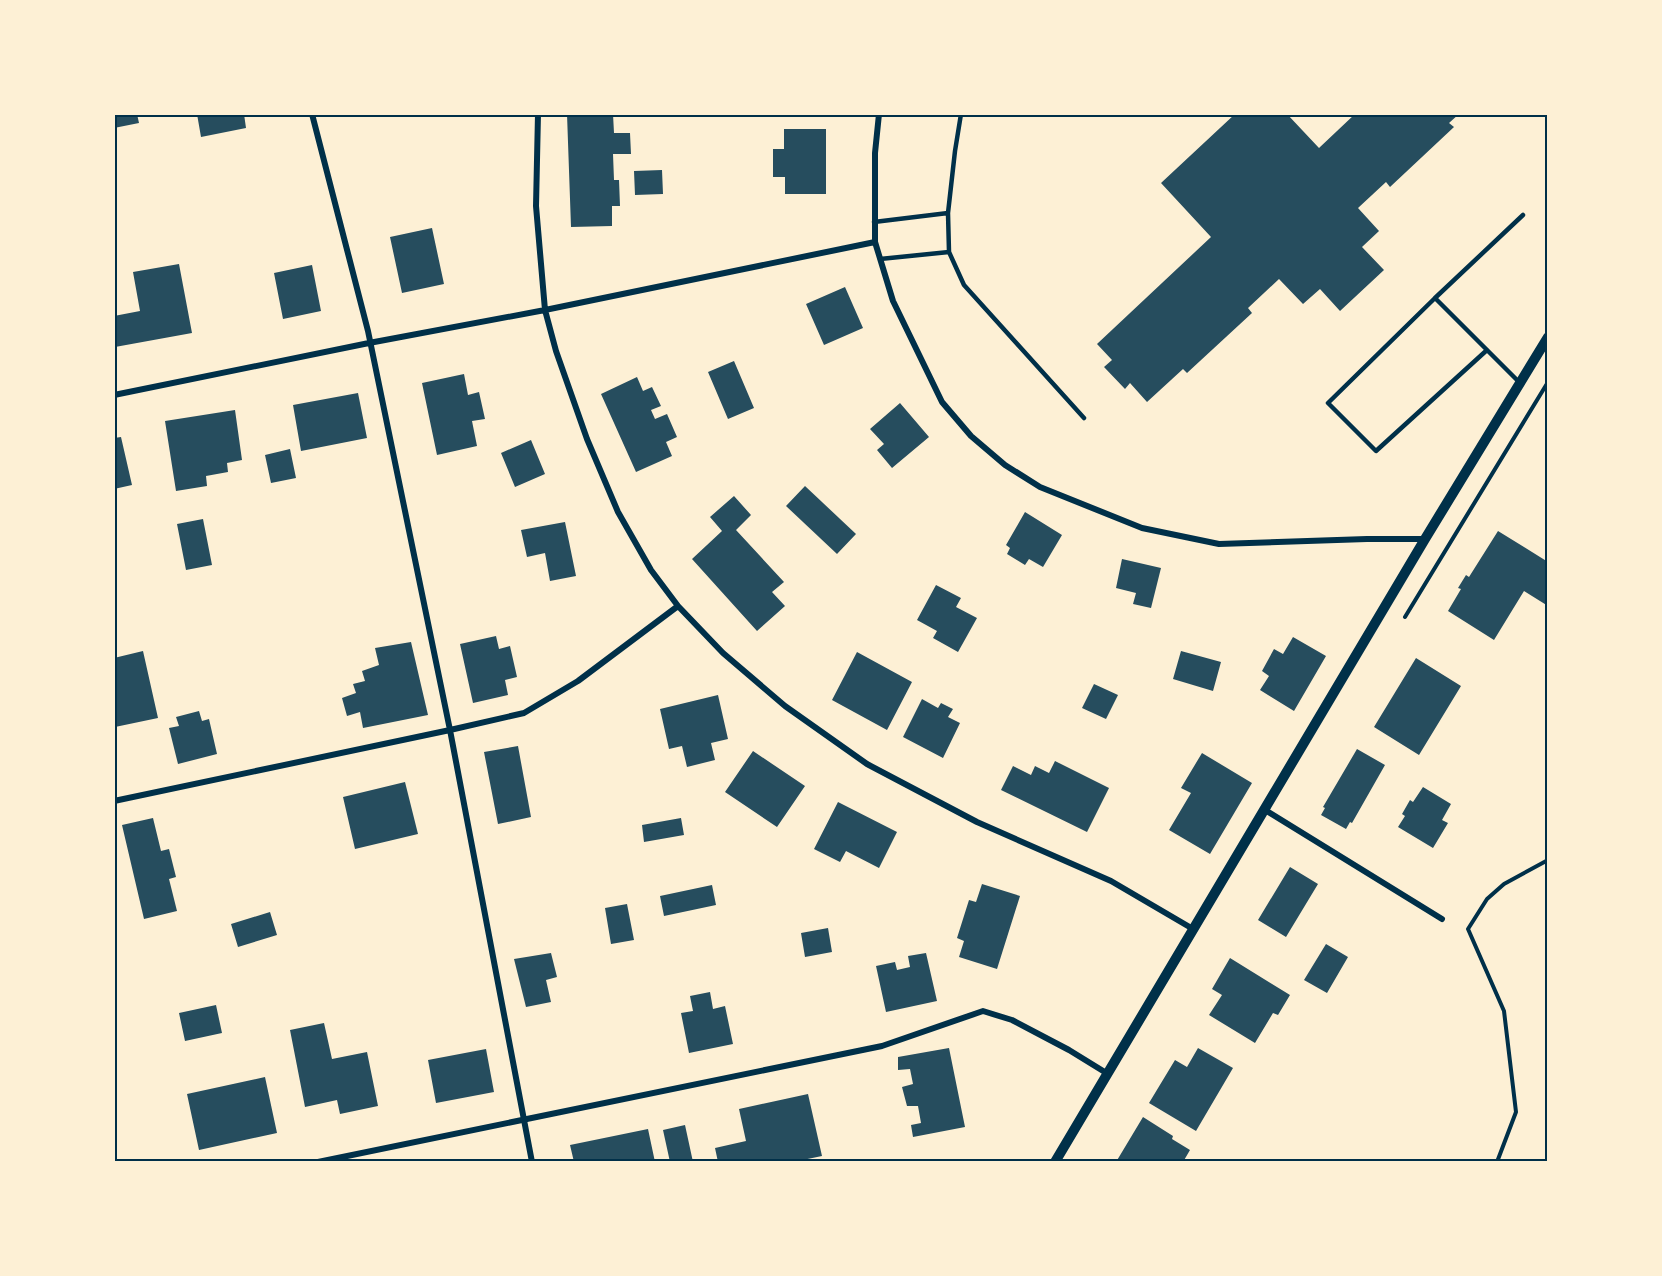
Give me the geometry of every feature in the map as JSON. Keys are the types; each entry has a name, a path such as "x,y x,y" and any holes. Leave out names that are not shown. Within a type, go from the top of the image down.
{"street":[{"path":"312,114 369,343 450,730 532,1162"},
{"path":"538,114 536,206 545,310 556,351 587,439 618,512 651,570 678,606 723,653 785,706 867,764 977,822 1111,881 1193,929"},
{"path":"879,114 875,153 874,242 892,301 942,402 970,436 1005,465 1040,488 1143,528 1219,544 1367,538 1425,539"},
{"path":"114,395 874,242"},
{"path":"1055,1162 1425,539 1548,337"},
{"path":"114,801 524,713 578,681 678,606"},
{"path":"1265,810 1442,919"},
{"path":"318,1162 882,1046 983,1011 1012,1020 1108,1074"}],"lane":[{"path":"961,114 954,151 948,213 949,252 964,285 1084,418"},
{"path":"874,222 948,213"},
{"path":"1487,350 1376,451 1328,403 1523,215"},
{"path":"880,259 949,252"},
{"path":"1436,298 1520,384"}],"path":[{"path":"1497,1162 1516,1112 1504,1011 1468,929 1487,899 1504,884 1548,860"}],"building":[{"path":"114,114 137,114 139,123 114,128"},
{"path":"197,114 244,114 246,128 201,137"},
{"path":"567,114 613,114 614,133 630,133 631,154 613,154 614,180 619,180 620,206 612,206 612,226 571,227"},
{"path":"1235,114 1287,114 1319,148 1355,114 1459,114 1449,123 1454,127 1390,187 1386,182 1358,208 1379,231 1362,247 1384,270 1340,311 1320,289 1303,304 1279,279 1248,308 1252,313 1187,373 1183,369 1147,402 1130,383 1125,389 1104,367 1112,360 1097,344 1211,237 1161,183"},
{"path":"784,129 826,129 826,194 785,194 785,177 773,177 773,149 784,149"},
{"path":"662,170 663,194 635,195 634,171"},
{"path":"432,228 444,284 402,293 390,237"},
{"path":"179,264 192,333 115,347 114,316 140,311 133,272"},
{"path":"312,265 321,311 283,319 274,273"},
{"path":"845,287 863,328 824,345 806,304"},
{"path":"734,361 754,408 728,419 708,372"},
{"path":"464,374 468,395 479,392 485,419 472,421 477,446 437,455 422,383"},
{"path":"637,377 643,391 652,387 661,406 651,410 655,419 667,414 677,437 666,442 672,456 636,472 601,394"},
{"path":"358,393 367,438 301,451 293,405"},
{"path":"900,403 929,437 892,468 877,450 884,444 870,429"},
{"path":"235,410 242,460 227,463 228,472 206,476 207,486 176,491 165,421"},
{"path":"121,437 132,485 114,489 114,438"},
{"path":"531,440 545,474 515,487 501,453"},
{"path":"290,449 296,478 271,483 265,455"},
{"path":"805,486 856,534 837,554 786,506"},
{"path":"734,496 751,515 736,530 784,582 772,592 785,606 757,631 692,559 722,531 710,517"},
{"path":"1025,512 1062,535 1043,567 1029,559 1025,565 1007,554 1010,548 1006,545"},
{"path":"203,519 212,565 186,570 177,524"},
{"path":"565,522 576,576 550,581 545,553 527,557 521,530"},
{"path":"1498,531 1548,562 1548,606 1524,591 1494,640 1448,611 1466,575 1469,577"},
{"path":"1122,559 1161,568 1151,608 1133,604 1136,593 1116,588"},
{"path":"936,585 961,598 956,607 977,618 958,652 933,638 937,631 917,620"},
{"path":"496,636 499,649 510,646 517,677 505,680 508,695 473,703 460,644"},
{"path":"1293,637 1326,656 1294,711 1260,690 1269,676 1262,671 1274,649 1283,654"},
{"path":"411,642 428,715 363,728 360,712 347,716 342,698 356,693 353,684 365,681 362,671 379,665 375,648"},
{"path":"143,651 158,718 115,727 114,658"},
{"path":"1181,651 1221,662 1213,691 1173,679"},
{"path":"857,652 912,682 887,730 832,700"},
{"path":"1416,658 1461,686 1419,755 1374,727"},
{"path":"1094,684 1118,695 1106,719 1082,708"},
{"path":"718,695 728,739 711,743 715,760 687,767 682,746 669,749 660,709"},
{"path":"922,699 938,708 941,703 953,709 948,717 960,723 943,758 903,737"},
{"path":"199,711 202,721 209,719 217,754 178,764 169,728 179,726 176,717"},
{"path":"518,746 531,817 498,824 484,752"},
{"path":"1357,749 1385,765 1352,823 1350,822 1346,829 1321,815 1325,808 1323,807"},
{"path":"753,751 805,786 777,827 725,792"},
{"path":"1202,753 1252,783 1210,854 1169,830 1191,793 1181,788"},
{"path":"1055,761 1109,788 1087,832 1001,790 1013,766 1031,775 1035,766 1049,773"},
{"path":"405,782 418,834 355,849 343,797"},
{"path":"1423,787 1451,804 1442,820 1448,823 1433,848 1398,827 1405,816 1402,814 1410,800 1413,802"},
{"path":"838,802 897,832 879,868 846,851 840,862 814,849"},
{"path":"153,818 161,851 169,849 176,877 169,879 177,911 144,919 122,825"},
{"path":"681,818 684,835 644,842 642,825"},
{"path":"1290,867 1318,884 1286,937 1258,920"},
{"path":"982,884 1020,896 997,969 959,957 964,941 957,938 969,900 976,902"},
{"path":"712,885 716,905 664,916 660,896"},
{"path":"627,904 634,940 611,944 605,908"},
{"path":"270,912 277,935 238,947 231,924"},
{"path":"828,928 832,952 805,957 801,933"},
{"path":"1326,944 1348,957 1327,993 1304,980"},
{"path":"551,953 557,977 546,980 551,1002 526,1007 514,959"},
{"path":"926,953 937,1001 886,1012 876,966 895,962 897,970 910,967 908,956"},
{"path":"1230,958 1290,995 1278,1015 1273,1013 1255,1043 1209,1015 1222,995 1212,989"},
{"path":"710,992 713,1009 725,1006 733,1044 689,1053 681,1013 693,1011 690,996"},
{"path":"216,1005 222,1033 185,1041 179,1013"},
{"path":"324,1023 332,1059 367,1052 378,1106 340,1114 337,1100 305,1107 290,1030"},
{"path":"949,1048 965,1127 913,1137 911,1125 921,1123 918,1106 907,1106 902,1087 913,1084 910,1069 898,1070 898,1057"},
{"path":"1198,1048 1233,1068 1196,1131 1149,1103 1175,1060 1187,1067"},
{"path":"486,1049 494,1092 436,1103 428,1060"},
{"path":"265,1077 277,1133 199,1150 187,1094"},
{"path":"808,1094 822,1156 793,1162 718,1162 715,1148 746,1141 739,1109"},
{"path":"1143,1117 1190,1150 1183,1162 1116,1162"},
{"path":"685,1125 693,1162 670,1162 663,1130"},
{"path":"648,1129 655,1162 574,1162 570,1145"}]}
